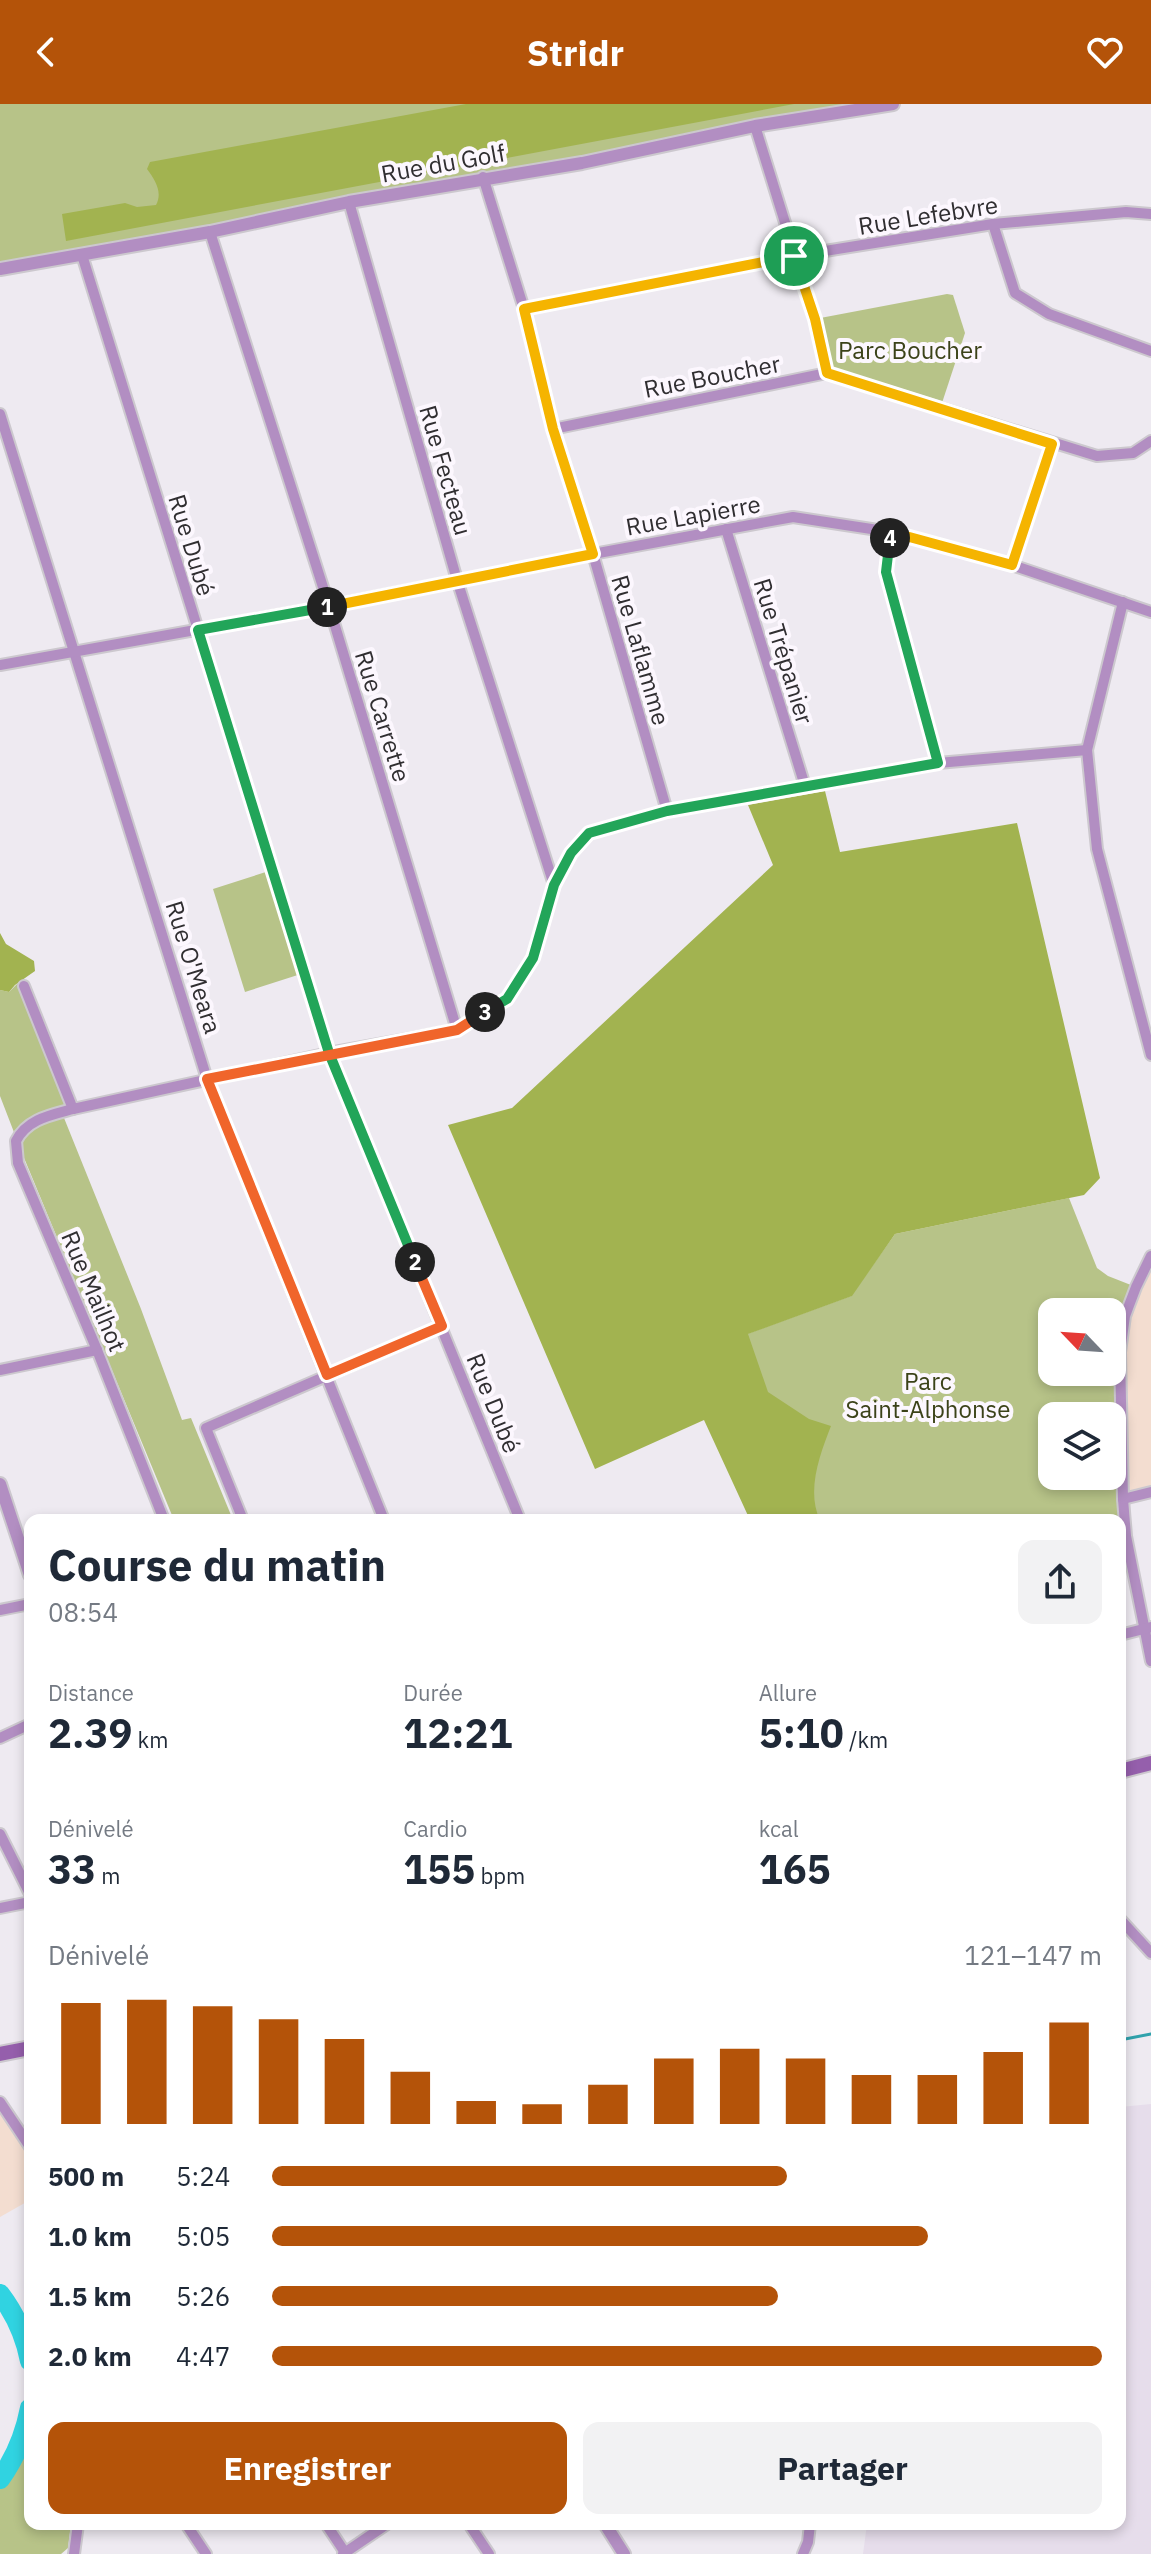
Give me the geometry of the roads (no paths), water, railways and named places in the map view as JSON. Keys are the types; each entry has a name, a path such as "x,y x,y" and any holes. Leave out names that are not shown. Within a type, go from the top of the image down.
{"main road":[{"path":"1126,1769 1151,1763"},
{"path":"0,2054 24,2049"}],"street":[{"name":"Rue du Golf","path":"0,269 210,232 483,177 582,163 755,126 893,104"},
{"path":"755,126 815,319 827,373"},
{"name":"Rue Laflamme","path":"483,177 524,309 553,429 593,554 667,811"},
{"name":"Rue Fecteau","path":"349,202 457,580 554,885"},
{"name":"Rue Lefebvre","path":"524,309 794,256 993,224 1126,212 1151,214"},
{"path":"993,224 1015,293 1049,314 1151,351"},
{"name":"Rue Carrette","path":"210,232 329,606 457,1030"},
{"name":"Rue Dubé","path":"82,255 329,1053 518,1514"},
{"name":"Rue Boucher","path":"553,429 827,373 1097,456 1133,453 1151,441"},
{"name":"Rue O'Meara","path":"0,414 207,1079 382,1514"},
{"path":"1012,565 1052,444"},
{"name":"Rue Lapierre","path":"0,665 793,517 891,532 1012,565 1151,612"},
{"name":"Rue Trépanier","path":"726,529 805,786"},
{"path":"891,532 886,572 938,763"},
{"path":"1123,602 1087,750 1097,849 1151,1055"},
{"path":"457,1030 507,999 533,958 554,885 571,853 589,833 667,811 938,763 1087,750"},
{"path":"24,986 73,1109"},
{"name":"Rue Mailhot","path":"162,1514 18,1163 16,1141 25,1126 73,1109 207,1079 457,1030"},
{"path":"1125,1514 1120,1352 1125,1316 1151,1256"},
{"path":"241,1514 206,1428 442,1326"},
{"path":"0,1370 97,1350"},
{"path":"0,1484 24,1557"},
{"path":"1123,1499 1151,1492"},
{"path":"1126,1526 1130,1563 1147,1628 1151,1661"},
{"path":"0,1610 24,1605"},
{"path":"1126,1633 1147,1628"},
{"path":"0,1738 24,1727"},
{"path":"0,1834 24,1882"},
{"path":"0,1908 24,1903"},
{"path":"1126,1926 1151,1953"},
{"path":"0,2102 24,2138"},
{"path":"74,2554 77,2530"},
{"path":"190,2530 206,2554"},
{"path":"330,2530 345,2554 379,2530"},
{"path":"473,2530 489,2554"},
{"path":"609,2530 624,2554"},
{"path":"803,2554 809,2530"}],"waterway":[{"path":"1126,2039 1151,2034"},
{"path":"0,2294 24,2340"},
{"path":"0,2479 11,2462 24,2430"}],"park label":[{"name":"Parc Boucher","path":"910,350"},
{"name":"Parc Saint-Alphonse","path":"928,1395"}]}
